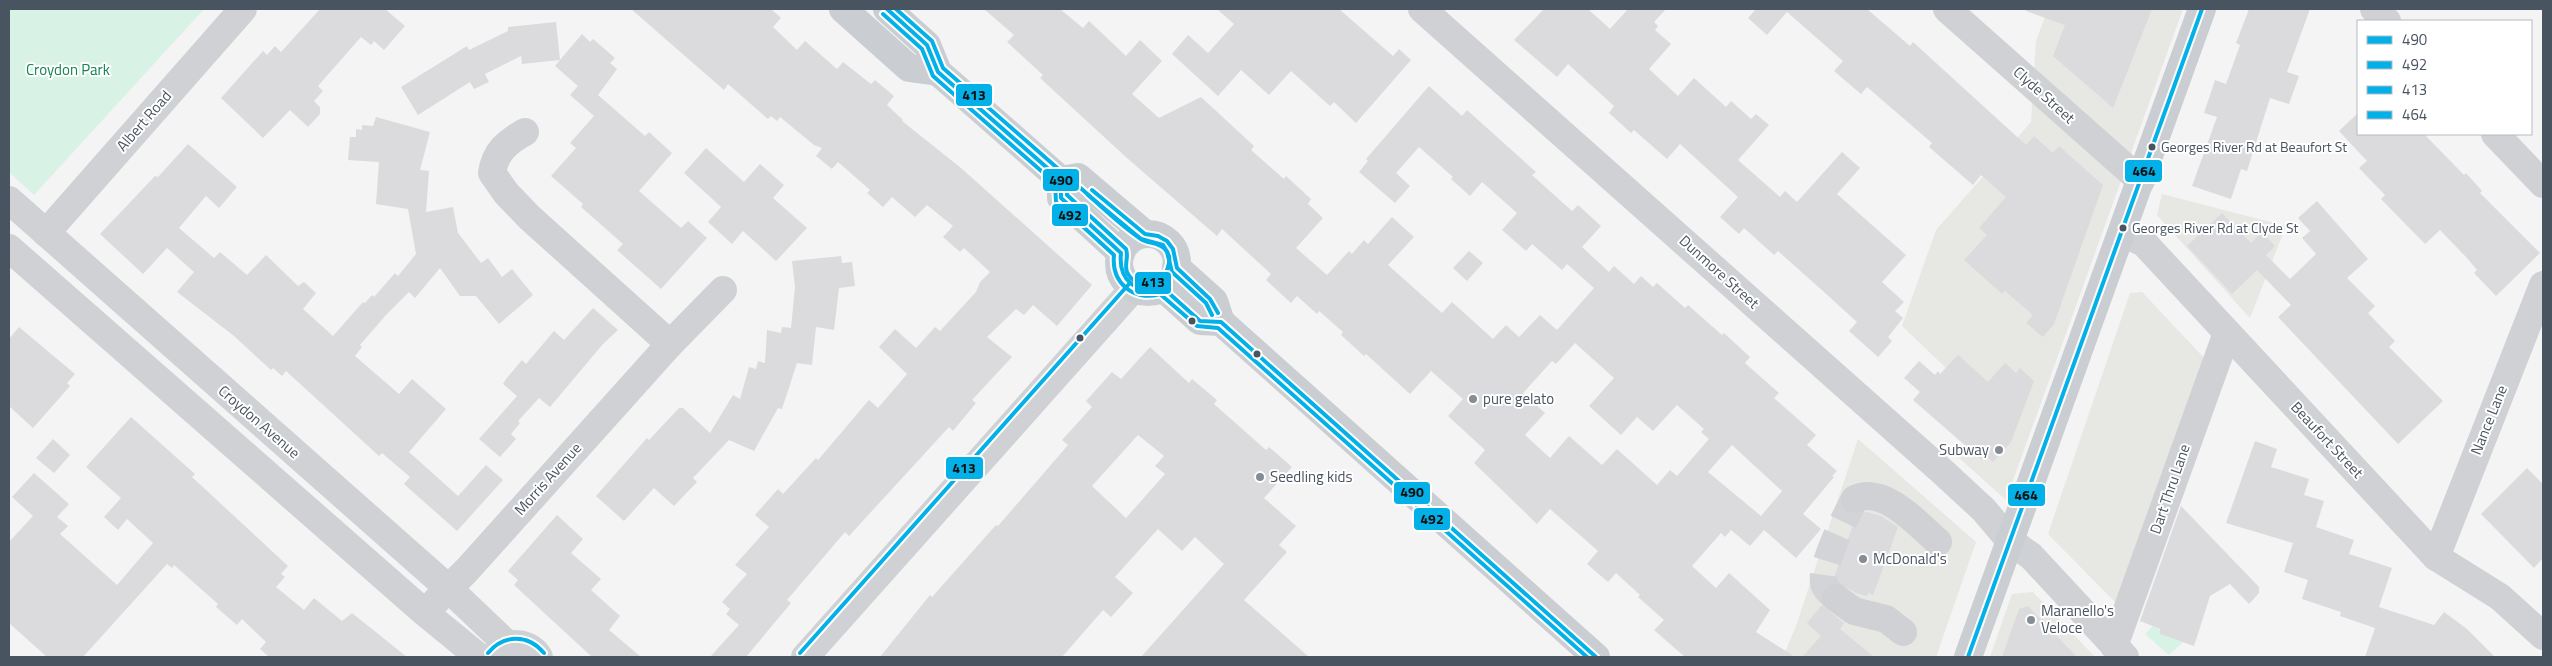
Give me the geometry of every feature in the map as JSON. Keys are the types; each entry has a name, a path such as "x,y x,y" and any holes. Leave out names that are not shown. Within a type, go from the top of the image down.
{"main road":[{"path":"843,9 909,68 938,72"},
{"path":"888,9 928,45 938,72 1061,180 1061,198 1121,252"},
{"path":"1968,657 2202,9"},
{"path":"1061,180 1078,177 1145,234"},
{"path":"1145,234 1153,234 1168,243 1174,250 1169,277 1148,291 1134,288 1122,276 1119,261 1121,252 1130,240 1145,234"},
{"path":"1169,277 1214,302 1221,322 1596,657"}],"street":[{"name":"Albert Road","path":"46,233 243,9"},
{"name":"Dunmore Street","path":"1422,9 1938,467 1984,510 2010,541 2031,556 2120,652"},
{"name":"Clyde Street","path":"1947,9 2141,181"},
{"path":"2374,9 2385,20"},
{"path":"525,132 505,144 494,162 492,173 506,194 670,344"},
{"path":"2496,135 2543,184"},
{"name":"Croydon Avenue","path":"9,200 448,588 500,651"},
{"name":"Beaufort Street","path":"2122,232 2144,242 2436,557 2500,596 2543,636"},
{"path":"9,248 424,612 479,657"},
{"name":"Nance Lane","path":"2436,557 2543,284"},
{"path":"805,657 1134,288"},
{"name":"Morris Avenue","path":"424,612 670,344 723,290"},
{"name":"Dart Thru Lane","path":"2120,652 2227,333"},
{"path":"227,439 249,414"},
{"path":"1855,499 1864,494 1881,498 1899,507 1938,542"},
{"path":"1836,598 1854,611 1886,619 1903,632"},
{"path":"500,651 523,645 530,648 539,657"}],"shaded area":[{"path":"2048,9 2183,9 2006,500 1958,457 1993,413 1902,326 1936,230 2031,122 2036,41"},
{"path":"2162,194 2286,226 2250,318 2157,215"},
{"path":"2142,292 2207,361 2116,603 2048,534 2130,293"},
{"path":"1858,439 1976,542 1936,657 1783,657 1796,626"},
{"path":"2033,592 2095,657 1990,657 2012,594"}],"green space":[{"name":"Croydon Park","path":"9,9 204,9 34,195 9,172"},
{"path":"2153,626 2183,642 2169,655 2145,634"}],"building":[{"path":"320,9 385,9 405,26 384,50 374,41 371,45 361,37 318,86 323,91 314,101 320,107 320,114 308,127 290,110 263,138 221,98 263,51 267,55 275,46 281,52"},
{"path":"631,9 771,9 781,18 773,27 797,50 805,41 837,69 843,62 871,84 875,80 894,96 887,105 902,121 961,168 1092,285 1057,326 1033,305 1024,315 1016,309 987,337 1012,357 972,400 976,403 953,431 949,427 849,536 845,532 787,600 791,603 746,657 710,657 739,625 726,614 730,609 722,602 747,574 735,565 769,527 755,515 778,489 783,494 816,458 818,460 869,400 878,408 907,374 879,347 895,329 916,348 935,327 940,331 976,292 980,282 990,272 964,248 960,252 943,237 953,226 927,205 915,217 892,197 883,207 867,193 870,190 838,162 832,169 816,156 822,148 814,145 780,117 777,121 771,116 768,119 728,84 724,90"},
{"path":"984,9 1060,9 1083,28 1089,21 1126,56 1140,40 1162,61 1132,94 1159,118 1201,97 1254,146 1251,150 1284,179 1286,176 1311,199 1308,204 1323,218 1296,248 1327,275 1349,251 1352,254 1364,240 1368,244 1392,217 1414,237 1388,265 1442,313 1452,302 1493,339 1506,325 1519,337 1540,315 1557,330 1594,288 1567,264 1562,270 1532,244 1526,251 1502,230 1517,213 1482,182 1470,196 1451,179 1453,177 1419,147 1396,173 1410,186 1395,203 1359,172 1368,161 1366,159 1429,86 1462,116 1467,110 1536,172 1532,175 1572,211 1578,205 1601,226 1582,247 1609,272 1614,266 1634,284 1641,276 1653,287 1657,283 1685,308 1688,305 1722,335 1724,333 1750,357 1745,363 1779,393 1774,398 1816,435 1807,445 1837,471 1803,514 1821,529 1796,558 1764,530 1750,546 1731,530 1725,537 1721,533 1692,566 1716,588 1729,573 1770,610 1756,632 1795,657 1685,657 1654,630 1664,620 1638,597 1640,595 1616,573 1608,582 1587,564 1598,551 1550,509 1537,524 1474,463 1485,450 1448,416 1463,399 1431,371 1410,394 1366,354 1364,356 1341,335 1343,332 1319,311 1317,314 1297,296 1291,303 1266,280 1271,274 1222,229 1217,236 1127,158 1040,78 1043,75 1007,42 1014,35","holes":["1575,343 1614,378 1589,406 1621,435 1637,417 1653,431 1677,405 1704,429 1701,432 1709,439 1677,476 1670,470 1657,485 1617,449 1602,465 1569,436 1550,458 1525,435 1545,413 1523,393 1552,361 1556,364","1732,445 1782,491 1761,516 1708,472"]},
{"path":"1217,9 1339,9 1393,56 1399,49 1411,60 1356,123 1334,102 1330,106 1291,71 1269,95 1241,70 1218,96 1172,54 1188,35 1208,53 1234,24"},
{"path":"1544,9 1588,9 1610,29 1628,9 1666,9 1654,22 1658,26 1655,30 1671,44 1649,69 1678,96 1694,78 1726,107 1731,101 1751,119 1756,114 1769,125 1738,160 1780,197 1785,191 1797,202 1842,152 1860,168 1837,194 1906,255 1882,282 1904,302 1895,311 1903,318 1888,337 1892,341 1878,357 1849,331 1857,322 1778,251 1774,255 1744,228 1739,234 1720,217 1738,197 1680,144 1667,159 1634,130 1631,133 1609,113 1614,106 1568,64 1557,77 1514,40"},
{"path":"1756,9 1867,9 1910,46 1913,42 2026,145 2034,136 2053,153 2059,146 2103,185 2054,324 2043,337 2026,323 2033,315 2005,291 2002,294 1964,260 1987,235 1979,228 2006,197 1981,175 1973,185 1929,147 1932,143 1867,87 1861,94 1834,71 1843,61 1787,12 1767,35 1748,18"},
{"path":"2026,9 2152,9 2113,108 2053,56 2065,25 2026,11"},
{"path":"2249,9 2310,9 2287,72 2299,76 2289,104 2270,98 2247,171 2241,169 2231,199 2192,186 2217,117 2204,113 2215,80 2226,84 2240,45 2236,43"},
{"path":"556,22 560,60 522,64 521,56 485,74 489,82 474,89 470,82 418,115 401,87 467,46 469,50 508,31 508,27"},
{"path":"582,34 590,42 593,39 615,58 610,63 617,69 598,95 645,136 649,132 672,153 639,191 681,228 688,221 707,238 661,289 617,250 623,244 581,207 583,204 551,176 576,148 570,143 594,116 570,95 578,86 555,66"},
{"path":"2357,114 2357,135 2425,135 2464,175 2466,173 2482,191 2480,193 2540,253 2496,296 2474,273 2477,270 2467,258 2440,230 2425,244 2381,199 2385,195 2359,168 2367,161 2339,131"},
{"path":"376,117 430,132 420,170 429,171 426,212 453,207 458,233 481,263 488,258 502,277 512,269 533,295 499,324 476,296 460,296 440,268 415,298 409,292 386,315 360,345 362,347 355,356 399,394 412,379 446,409 409,452 458,496 486,465 503,480 457,531 404,484 410,477 382,453 379,456 286,371 282,376 273,368 271,370 234,336 177,292 194,272 167,248 143,274 100,234 155,176 158,177 188,144 237,187 219,208 206,196 179,228 214,258 220,252 247,275 266,255 298,286 304,282 316,293 303,309 333,336 363,302 365,303 372,295 374,297 395,273 398,276 416,254 408,209 376,204 379,162 348,160 350,137 356,137 356,129 362,130 362,125 373,126"},
{"path":"706,148 744,182 760,164 784,185 773,198 807,228 776,261 743,231 732,244 708,222 721,207 684,173"},
{"path":"2317,201 2368,259 2347,278 2375,306 2368,313 2395,341 2389,347 2443,401 2398,444 2278,317 2291,305 2257,270 2232,294 2187,246 2222,213 2251,243 2262,232 2275,246 2266,255 2290,279 2316,254 2302,238 2310,231 2298,218"},
{"path":"1469,251 1483,263 1467,281 1453,268"},
{"path":"841,256 842,263 852,262 855,286 839,288 834,330 816,327 812,365 797,363 782,409 778,408 754,451 729,440 693,478 697,482 674,506 654,488 624,521 596,496 647,438 649,440 679,408 683,408 710,433 733,395 740,399 749,367 756,369 758,361 765,363 767,330 781,333 782,327 791,328 795,287 792,261"},
{"path":"593,308 618,330 603,344 550,407 539,398 518,421 520,423 511,434 516,439 500,457 479,439 517,396 503,384 506,379 522,360 526,364 554,331 564,340"},
{"path":"19,327 75,374 67,383 70,386 33,428 9,406 9,339"},
{"path":"1150,347 1189,383 1192,379 1217,400 1214,404 1266,450 1269,447 1292,467 1264,498 1296,526 1279,545 1287,552 1244,600 1309,657 1141,657 1224,564 1195,537 1182,551 1158,529 1115,577 1133,593 1111,617 1103,610 1062,657 880,657 930,595 932,597 996,525 998,526 1068,445 1062,440 1092,407 1086,401 1112,372 1121,379","holes":["1138,435 1164,456 1155,466 1165,474 1126,518 1092,486"]},
{"path":"1958,355 1988,382 2005,363 2016,373 2020,368 2034,381 2011,442 1993,462 1986,456 1982,460 1913,400 1920,392 1904,378 1919,361 1935,375 1938,371 1940,374"},
{"path":"131,417 195,474 192,477 288,566 281,574 285,577 276,587 304,610 314,598 342,621 352,613 407,657 269,657 260,649 266,642 242,619 237,625 216,607 218,604 174,565 172,568 167,564 83,657 47,657 9,623 9,542 33,516 12,497 34,473 69,504 57,517 68,526 60,534 117,585 153,543 127,519 118,530 104,517 121,498 86,467"},
{"path":"53,439 70,455 54,473 36,458"},
{"path":"2255,441 2277,449 2271,467 2309,479 2304,495 2324,501 2316,527 2354,540 2349,554 2392,568 2379,607 2434,625 2444,612 2467,629 2495,657 2365,657 2375,628 2340,616 2341,612 2302,599 2308,580 2284,572 2293,543 2226,523"},
{"path":"2527,468 2543,484 2543,558 2534,568 2481,514"},
{"path":"2181,506 2259,587 2259,593 2249,604 2230,584 2210,596 2194,646 2160,634 2160,629 2140,621"},
{"name":"McDonald's","path":"1867,512 1881,516 1898,527 1873,595 1868,593 1867,596 1856,593 1833,580 1857,514"},
{"path":"557,515 583,539 571,553 601,579 591,590 620,616 609,630 641,657 592,657 514,585 518,580 508,571"},
{"path":"1822,605 1844,623 1840,629 1874,657 1802,657 1821,636 1807,623"},
{"path":"2028,606 2077,657 2002,657 2019,609"}],"tunnel":[{"path":"1836,598 1825,586 1825,568 1834,542 1855,499"}],"transit line":[{"name":"490","path":"887,9 927,45 938,72 1061,180 1061,198 1121,253 1122,271 1131,283 1144,289 1162,287 1200,321 1221,322 1596,657"},
{"name":"413","path":"896,9 932,41 943,68 1063,173"},
{"name":"464","path":"1968,657 2202,9"},
{"name":"492","path":"883,14 922,49 933,76 1055,183 1056,202 1114,255 1116,274 1126,288 1133,293 1141,295 1160,294 1197,326 1218,328 1587,657"},
{"name":"413","path":"1076,184 1133,233 1144,241 1159,245 1167,251 1169,255 1168,267 1161,278 1149,284 1136,282 1131,278 1126,269 1126,249 1067,195 1067,185 1076,184"},
{"name":"490","path":"1092,190 1145,234 1158,236 1167,241 1173,249 1177,268 1210,299 1218,313"},
{"name":"492","path":"1088,195 1141,239 1163,245 1167,252 1172,272 1206,303 1212,315"},
{"name":"413","path":"800,653 1129,284"},
{"name":"413","path":"488,653 501,642 516,639 531,642 544,653"}],"place":[{"name":"Georges River Rd at Beaufort St","path":"2152,147"},
{"name":"Georges River Rd at Clyde St","path":"2123,228"},
{"name":"pure gelato","path":"1473,399"},
{"name":"Subway","path":"1999,450"},
{"name":"Seedling kids","path":"1260,477"},
{"name":"McDonald's","path":"1863,559"},
{"name":"Maranello's Veloce","path":"2031,620"}]}
